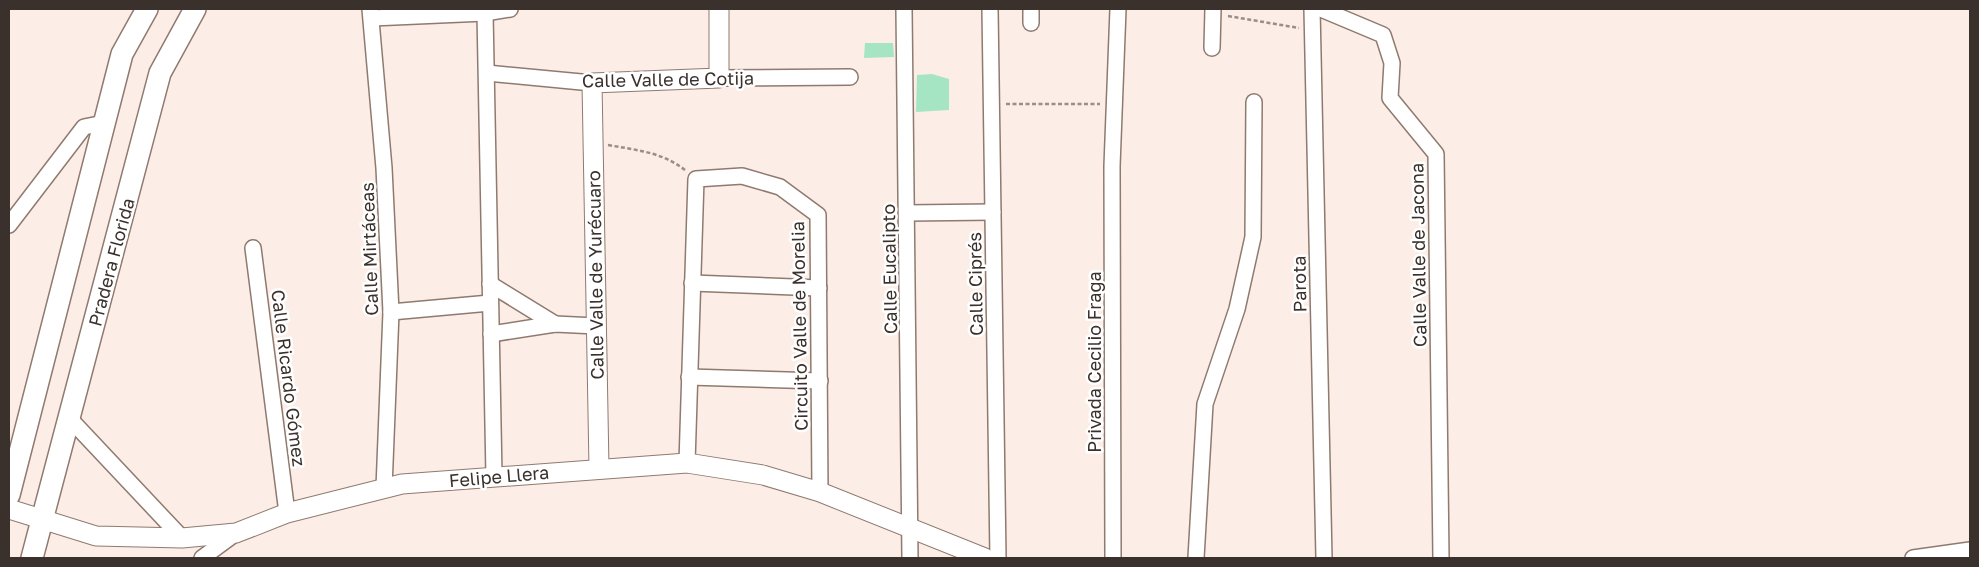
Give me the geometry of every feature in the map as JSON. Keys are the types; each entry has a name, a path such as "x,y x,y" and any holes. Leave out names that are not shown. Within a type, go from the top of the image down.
{"main road":[{"path":"9,495 122,54 147,9"},
{"name":"Pradera Florida","path":"32,558 160,73 195,9"}],"street":[{"path":"371,13 486,13 510,9"},
{"path":"719,9 719,78"},
{"name":"Calle Eucalipto","path":"904,9 910,558"},
{"name":"Calle Ciprés","path":"990,9 998,558"},
{"name":"Privada Cecilio Fraga","path":"1113,558 1112,166 1118,9"},
{"name":"Parota","path":"1312,9 1324,558"},
{"name":"Calle Valle de Jacona","path":"1321,9 1383,35 1392,63 1390,98 1436,154 1441,558"},
{"path":"1212,48 1213,11"},
{"name":"Calle Mirtáceas","path":"371,13 384,168 391,312 384,488"},
{"path":"486,13 494,476"},
{"name":"Calle Valle de Cotija","path":"487,73 592,83 719,78 850,77"},
{"name":"Calle Valle de Yurécuaro","path":"592,83 599,468"},
{"path":"1196,558 1205,404 1237,309 1253,237 1254,102"},
{"path":"9,225 84,127 104,123"},
{"name":"Circuito Valle de Morelia","path":"696,179 742,176 780,187 818,216 820,492"},
{"path":"687,463 696,179"},
{"path":"907,213 993,212"},
{"name":"Calle Ricardo Gómez","path":"253,248 287,512"},
{"path":"692,283 819,288"},
{"path":"490,284 555,324"},
{"path":"391,312 490,303"},
{"path":"491,334 555,324 596,326"},
{"path":"689,377 820,381"},
{"path":"70,419 182,538"},
{"name":"Felipe Llera","path":"9,509 96,536 182,538 236,533 287,512 402,484 687,463 763,475 820,492 985,558"},
{"path":"202,558 236,533"},
{"path":"1921,558 1950,556 1970,550"}],"path":[{"path":"1213,11 1313,31"},
{"path":"991,104 1114,104"},
{"path":"593,142 653,153 674,162 696,179"}],"green space":[{"path":"865,43 893,43 894,57 864,58"},
{"path":"932,74 949,79 949,110 916,112 917,75"}]}
